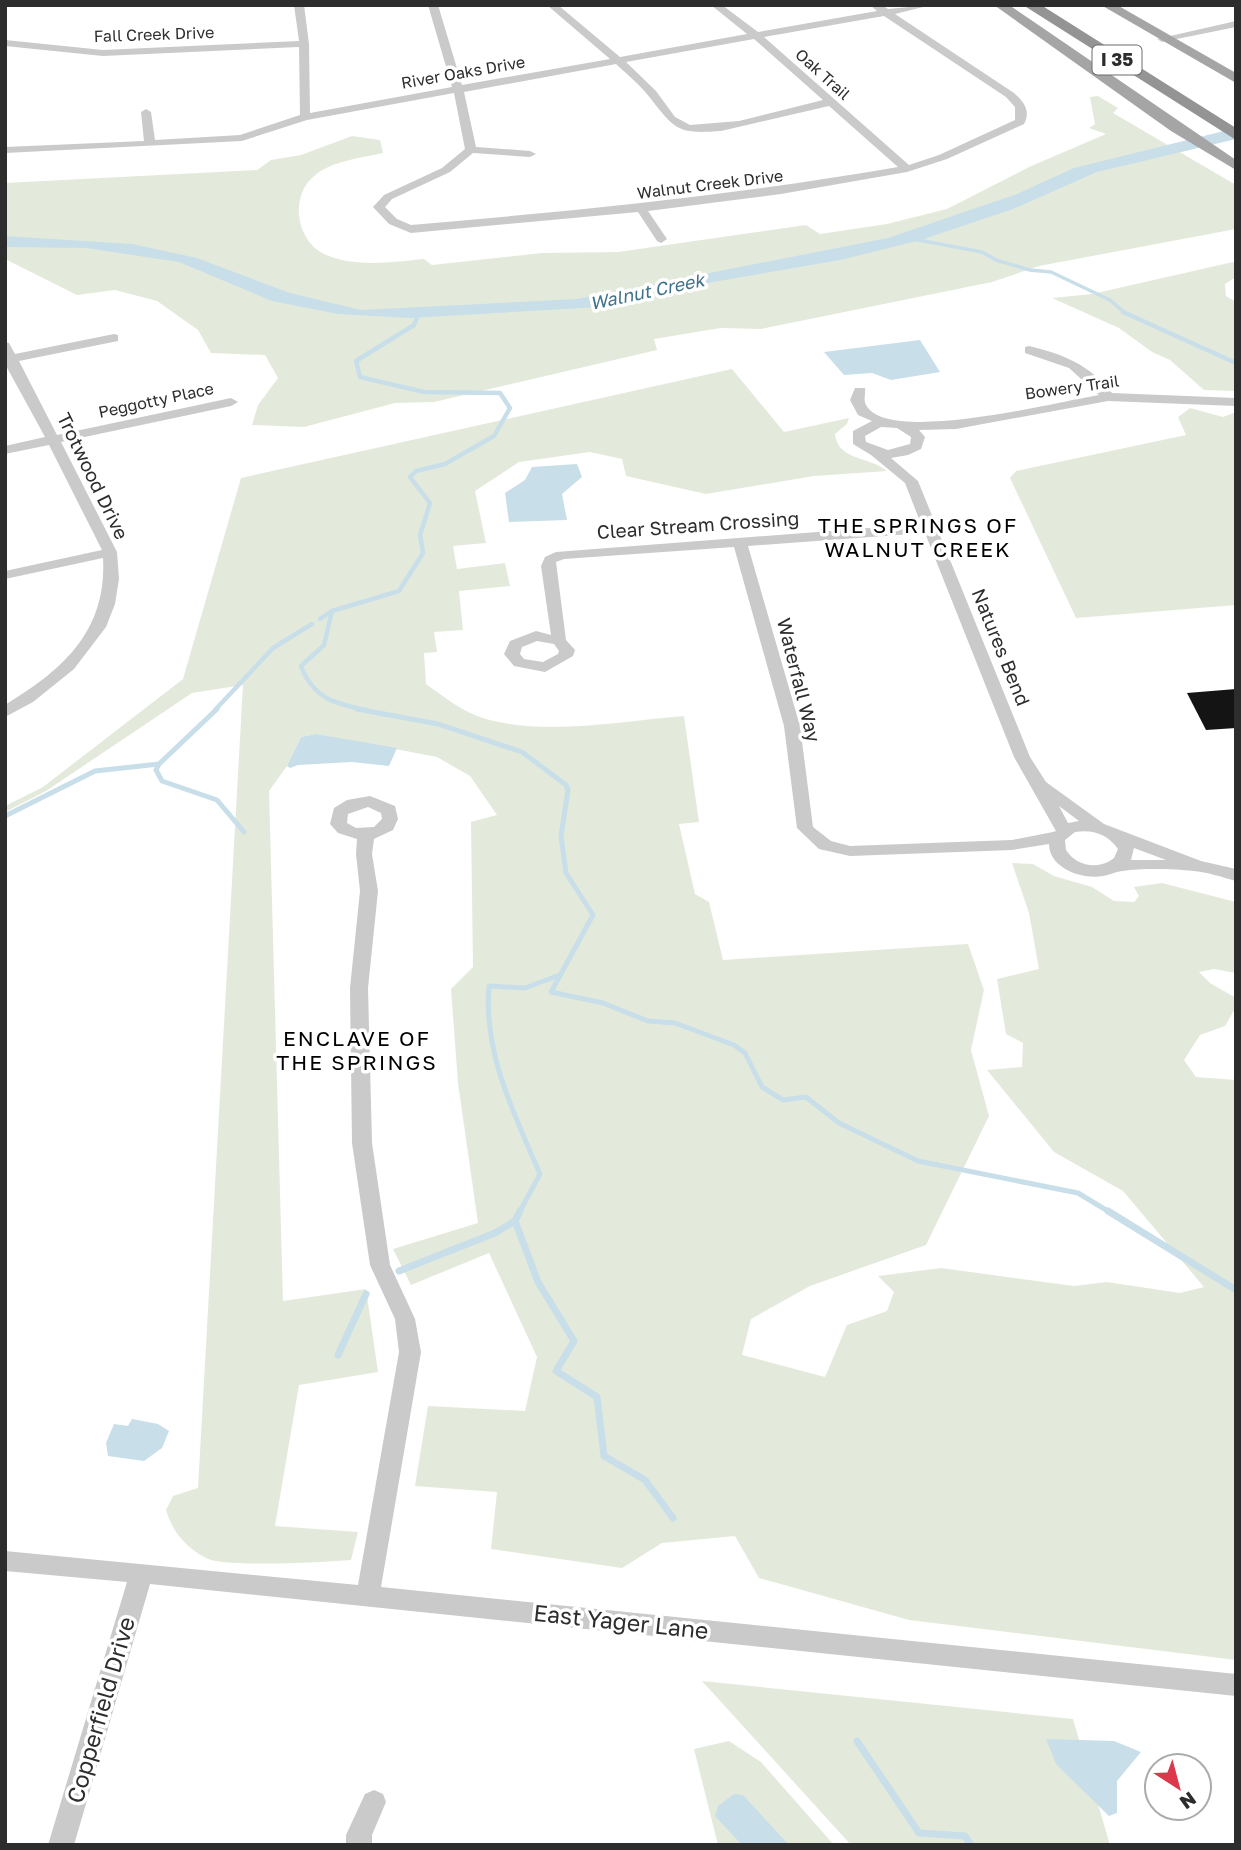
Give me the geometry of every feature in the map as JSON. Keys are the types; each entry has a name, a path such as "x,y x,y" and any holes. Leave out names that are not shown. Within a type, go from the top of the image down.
{"highway":[{"name":"I 35","path":"1030,5 1236,135"},
{"name":"I 35","path":"1050,5 1229,116"}],"main road":[{"path":"1000,5 1069,50 1166,122 1236,166"},
{"path":"1107,5 1162,39 1236,79"}],"street":[{"path":"299,5 304,44 305,117"},
{"path":"433,5 471,150 530,154"},
{"path":"552,5 659,100 671,121 690,128 712,130 830,102"},
{"name":"Oak Trail","path":"716,5 756,36 907,169"},
{"path":"875,5 886,12"},
{"name":"River Oaks Drive","path":"5,150 242,138 305,117 926,5"},
{"name":"Walnut Creek Drive","path":"471,150 446,170 388,197 379,207 387,218 401,227 423,230 781,191 907,169 1004,131 1020,122 1023,113 1021,105 1010,95 886,12"},
{"path":"1162,39 1236,24"},
{"name":"Fall Creek Drive","path":"5,43 103,53 304,44"},
{"path":"146,112 150,144"},
{"path":"641,208 661,239"},
{"path":"7,355 114,338"},
{"path":"1029,350 1071,362 1092,377 1108,397"},
{"name":"Trotwood Drive","path":"5,712 43,688 90,643 104,619 114,576 110,552 55,439 7,355"},
{"path":"860,391 857,400 863,412 886,423"},
{"name":"Bowery Trail","path":"886,423 905,426 956,425 1108,397 1236,402"},
{"name":"Peggotty Place","path":"5,450 231,402"},
{"path":"859,432 860,415 863,412"},
{"path":"859,432 869,425 886,423"},
{"name":"Bowery Trail","path":"877,453 895,454 956,425"},
{"path":"905,426 916,433 916,445"},
{"name":"Natures Bend","path":"859,432 860,444 877,453 911,481 1023,757 1043,786 1106,830 1197,866 1236,875"},
{"name":"Natures Bend","path":"911,481 915,474 916,445"},
{"name":"Clear Stream Crossing","path":"559,640 548,566 563,547 740,541 931,528"},
{"name":"Waterfall Way","path":"740,541 793,726 806,828 811,835 828,846 843,851 1012,845 1061,834"},
{"path":"5,576 110,552"},
{"name":"Natures Bend","path":"1043,786 1044,795 1061,834"},
{"path":"1081,826 1106,830 1126,849 1126,857 1119,865 1090,871 1065,861 1057,852 1061,834 1081,826"},
{"path":"366,835 364,854 369,891 359,988 362,1143 380,1265 405,1319 410,1352 368,1596"},
{"name":"Waterfall Way","path":"1012,845 1065,861"},
{"name":"Natures Bend","path":"1119,865 1197,866"},
{"name":"East Yager Lane","path":"5,1562 368,1596 1236,1685"},
{"name":"Copperfield Drive","path":"61,1845 141,1575"},
{"path":"359,1845 359,1835 374,1801"}],"green space":[{"path":"1098,96 1118,108 1113,113 1236,185 1236,229 1039,266 992,282 761,329 721,328 654,339 657,350 434,402 395,403 304,427 252,425 258,405 278,378 265,355 211,353 198,330 157,301 115,290 77,295 5,259 5,183 257,170 271,160 301,155 352,136 380,140 383,153 346,161 320,172 306,185 299,206 299,218 307,239 324,254 348,261 374,263 424,259 432,265 542,253 618,252 806,225 820,234 887,224 947,209 1029,167 1106,134 1089,128 1095,124 1090,97"},
{"path":"1233,262 1236,264 1236,277 1225,284 1226,296 1236,302 1236,391 1204,390 1170,360 1152,352 1119,328 1052,298 1092,294"},
{"path":"732,369 784,432 849,418 847,424 835,434 837,443 848,454 887,471 814,476 706,494 626,476 622,459 590,452 519,462 475,491 486,543 453,546 457,569 505,563 510,586 459,591 463,630 434,632 437,652 424,653 426,684 470,713 510,724 584,726 684,716 699,822 679,824 695,894 709,902 723,960 968,944 984,990 971,1050 989,1116 926,1245 810,1286 751,1319 742,1355 825,1377 847,1325 887,1311 894,1292 878,1276 941,1268 1074,1286 1107,1282 1180,1293 1204,1287 1123,1191 1054,1152 987,1070 1022,1067 1023,1043 1006,1034 997,979 1039,969 1029,913 1012,863 1033,864 1054,876 1092,887 1114,901 1134,902 1139,896 1134,887 1162,883 1236,902 1236,973 1214,969 1199,972 1210,983 1236,998 1236,1007 1225,1026 1200,1035 1184,1060 1196,1077 1236,1080 1236,1660 909,1620 759,1578 735,1536 662,1543 622,1568 491,1549 497,1492 415,1486 428,1406 525,1411 537,1357 489,1253 411,1285 393,1249 478,1223 458,1083 451,989 473,967 471,822 497,815 470,776 437,757 316,734 301,737 287,766 269,791 283,1301 366,1289 378,1372 299,1385 275,1526 358,1532 351,1560 276,1564 232,1563 206,1558 191,1549 180,1538 169,1518 166,1510 173,1496 198,1488 243,685 192,693 46,791 5,812 5,806 43,787 183,679 241,478"},
{"path":"1190,408 1223,417 1236,412 1236,605 1076,618 1010,478 1016,471 1186,435 1178,417"},
{"path":"702,1681 1073,1719 1110,1845 851,1845"},
{"path":"729,1741 761,1762 834,1845 718,1845 694,1749"}],"water":[{"name":"Walnut Creek","path":"1236,128 1236,139 1097,172 1013,209 921,240 840,260 650,293 600,307 410,318 338,314 272,301 179,262 86,248 5,247 5,236 132,244 197,258 290,293 361,310 577,299 888,238 1017,194 1074,168"},
{"path":"920,340 940,372 891,380 872,373 844,375 824,352"},
{"path":"577,464 582,477 562,494 567,520 509,522 505,493 525,480 532,467"},
{"path":"316,734 397,748 389,766 352,762 298,765 290,768 287,766 301,737"},
{"path":"132,1419 158,1424 169,1431 162,1448 144,1461 108,1456 106,1443 114,1424 128,1426"},
{"path":"1046,1739 1114,1741 1141,1752 1117,1781 1117,1813 1109,1816 1056,1764"},
{"path":"734,1794 743,1795 789,1845 742,1845 715,1816 718,1806"}],"building":[{"path":"1236,689 1236,728 1206,730 1187,693"}],"waterway":[{"path":"913,239 982,252 996,260 1030,270 1051,272 1110,300 1124,313"},
{"path":"332,611 399,591 423,553 420,535 430,503 410,477 416,471 445,464 494,436 510,408 500,393 424,392 360,377 356,361 414,325 419,313"},
{"path":"1124,313 1236,363"},
{"path":"320,619 332,611"},
{"path":"332,611 324,645 301,666 312,686 326,698 366,710"},
{"path":"215,710 273,648 312,624"},
{"path":"159,764 217,709"},
{"path":"357,709 438,724 522,752 566,785 568,790 561,836 566,873 593,915 551,992 603,1003 648,1021 675,1023 734,1045 745,1053 762,1087 783,1100 806,1097 839,1123 918,1161 1078,1193 1111,1213"},
{"path":"5,816 95,771 159,764"},
{"path":"159,764 156,770 162,781 217,800 244,832"},
{"path":"519,1213 540,1174 511,1106 496,1059 488,1011 489,986 525,988 557,976"},
{"path":"1108,1211 1236,1290"},
{"path":"515,1221 519,1213"},
{"path":"399,1271 495,1233 515,1221"},
{"path":"515,1221 538,1282 574,1341 556,1371 597,1397 604,1456 645,1480 673,1518"},
{"path":"338,1355 366,1294"},
{"path":"857,1741 919,1833 965,1836 971,1845"}],"district":[{"name":"THE SPRINGS OF WALNUT CREEK","path":"918,538"},
{"name":"ENCLAVE OF THE SPRINGS","path":"357,1051"}]}
